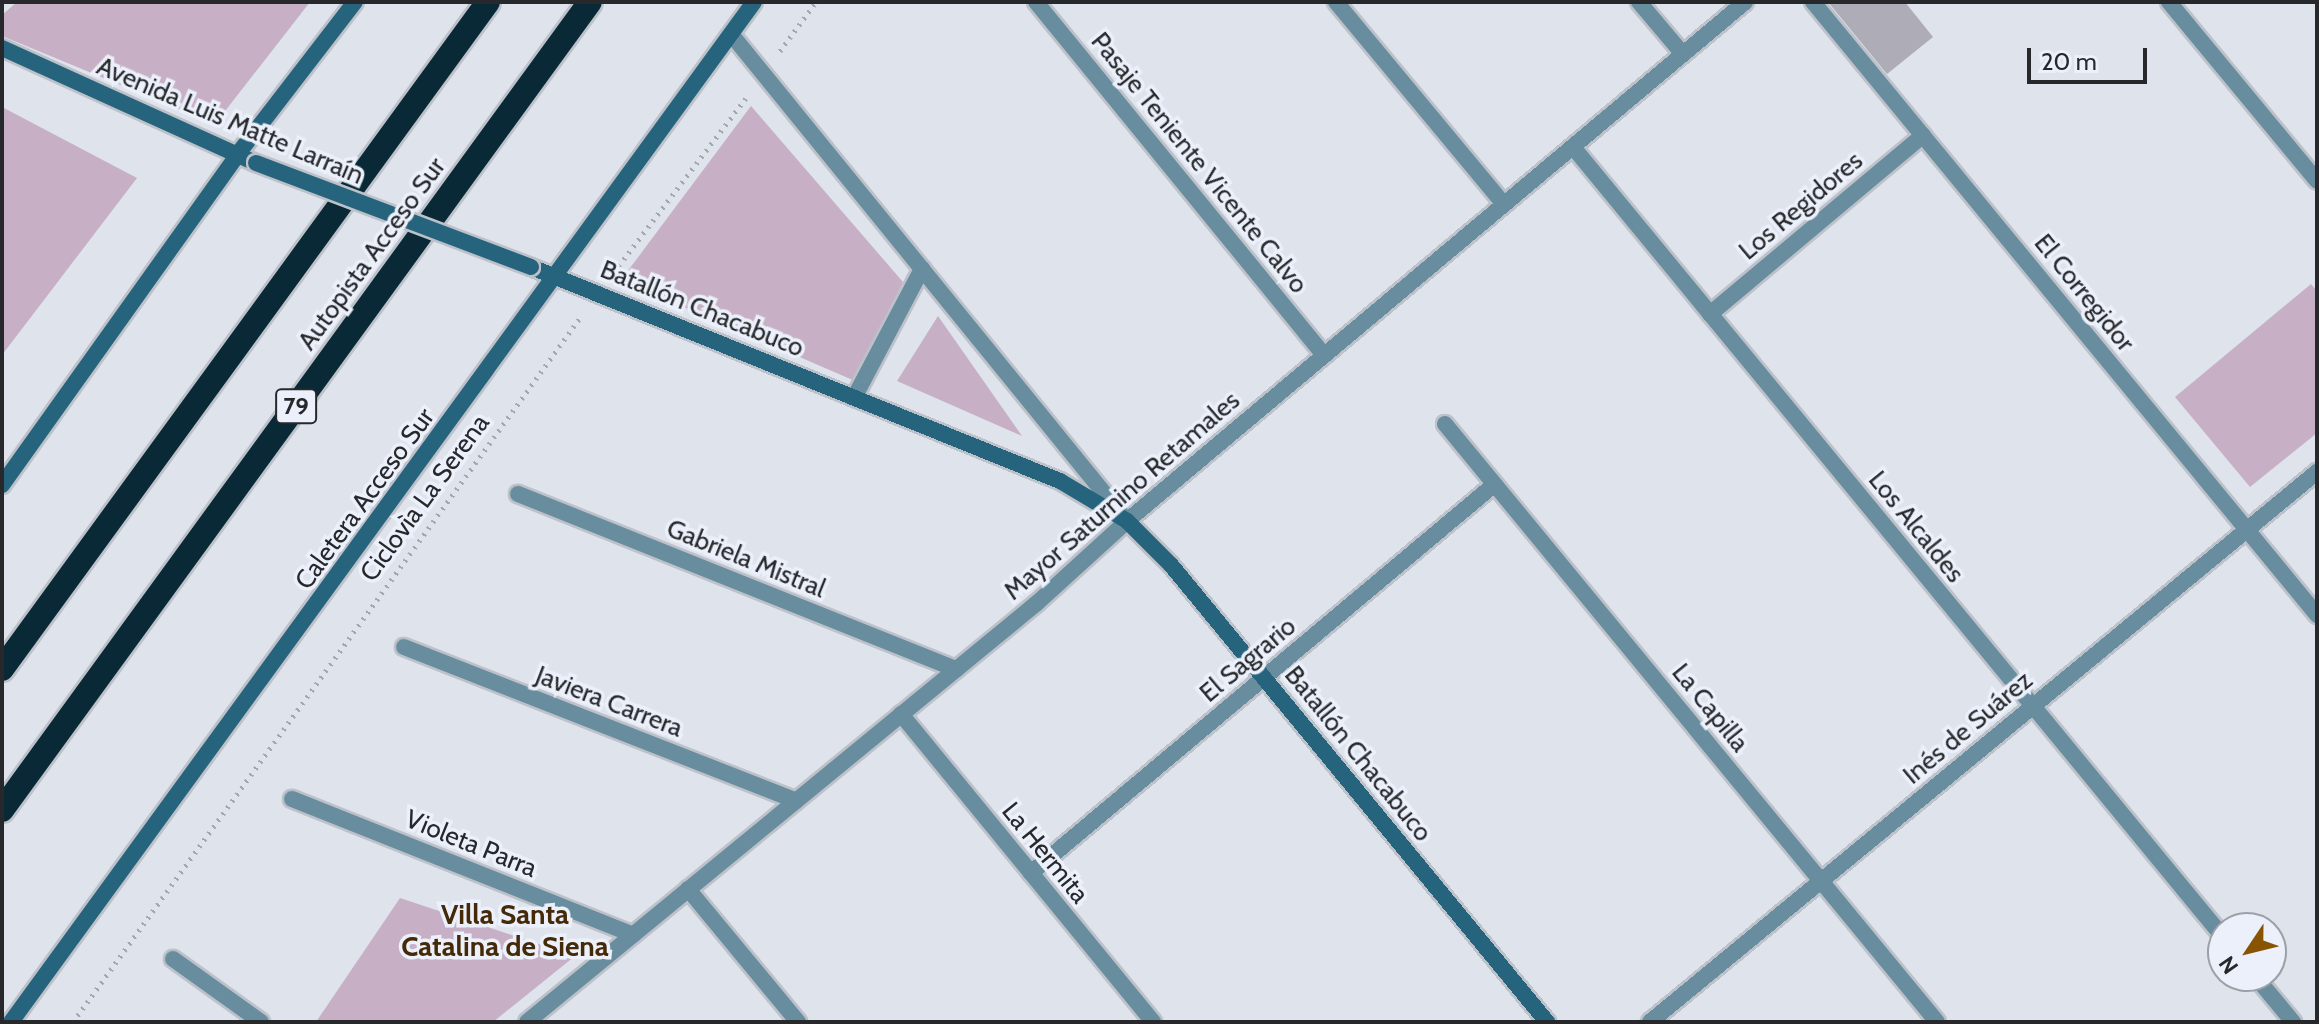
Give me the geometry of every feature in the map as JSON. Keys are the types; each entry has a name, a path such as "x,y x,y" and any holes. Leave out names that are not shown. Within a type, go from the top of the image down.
{"highway":[{"name":"Autopista Acceso Sur","path":"2,669 488,2"},
{"name":"Autopista Acceso Sur","path":"2,810 590,2"}],"street":[{"path":"2,485 237,155 355,2"},
{"name":"Caletera Acceso Sur","path":"11,1022 754,2"},
{"name":"Pasaje Teniente Vicente Calvo","path":"1036,2 1324,355"},
{"path":"1336,2 1504,204"},
{"path":"1639,2 1683,54"},
{"name":"Mayor Saturnino Retamales","path":"527,1022 956,669 1127,521 1745,2"},
{"name":"El Corregidor","path":"1813,2 2317,615"},
{"path":"2169,2 2317,181"},
{"name":"Batallón Chacabuco","path":"731,34 1127,521 1171,565 1547,1022"},
{"name":"Avenida Luis Matte Larraín","path":"2,48 256,163 531,267"},
{"name":"Los Regidores","path":"1710,314 1923,135"},
{"name":"Los Alcaldes","path":"1573,147 2207,918"},
{"name":"Batallón Chacabuco","path":"531,267 1060,481 1127,521"},
{"path":"855,396 922,269"},
{"name":"La Capilla","path":"1445,424 1937,1022"},
{"name":"Inés de Suárez","path":"1650,1022 2317,472"},
{"name":"El Sagrario","path":"1031,873 1495,484"},
{"name":"Gabriela Mistral","path":"518,494 956,669"},
{"name":"Javiera Carrera","path":"404,647 796,801"},
{"name":"La Hermita","path":"901,714 1153,1022"},
{"name":"Violeta Parra","path":"292,799 633,935"},
{"path":"688,889 798,1022"},
{"path":"173,959 261,1022"},
{"path":"2268,992 2293,1022"}],"path":[{"name":"Ciclovìa La Serena","path":"73,1022 598,294 816,2"}],"shaded area":[{"path":"17,2 310,2 215,124 2,36 2,15"},
{"path":"751,106 903,282 855,381 621,280"},
{"path":"2,107 137,178 2,355"},
{"path":"2311,284 2317,291 2317,433 2250,487 2175,397"},
{"path":"938,316 1022,436 897,381"},
{"path":"400,898 575,956 493,1022 316,1022"}],"building":[{"path":"1828,2 1905,2 1933,37 1887,74"}],"district":[{"name":"Villa Santa Catalina de Siena","path":"505,930"}]}
